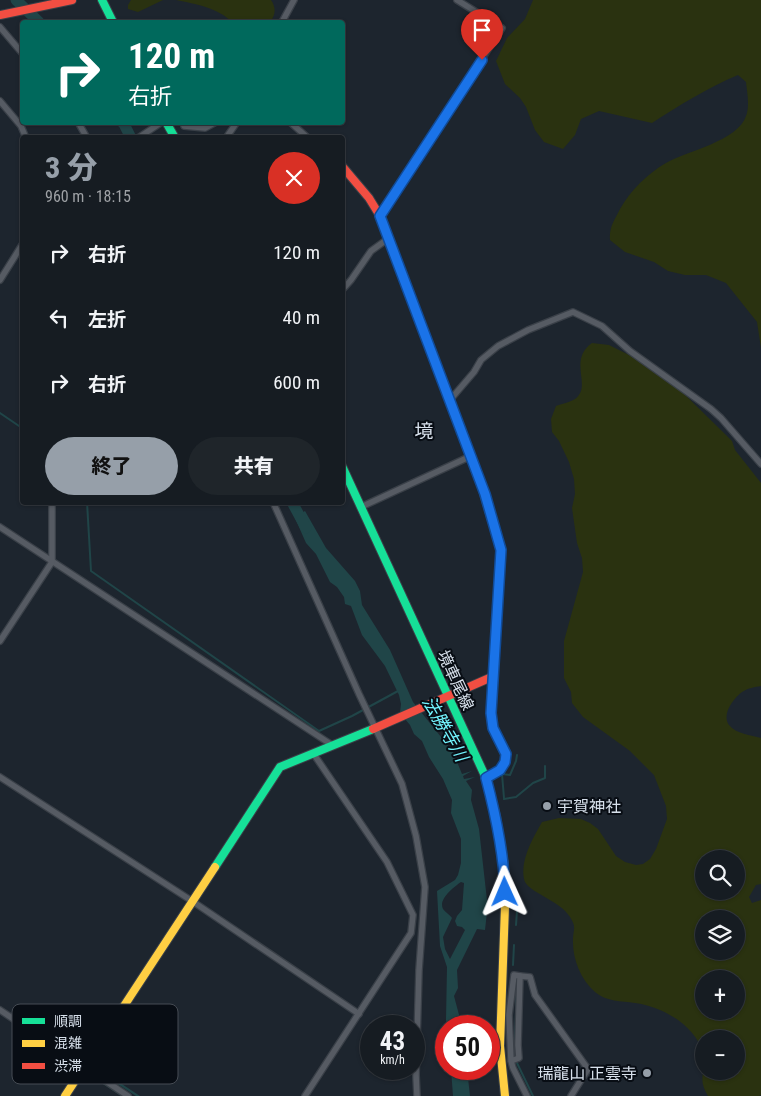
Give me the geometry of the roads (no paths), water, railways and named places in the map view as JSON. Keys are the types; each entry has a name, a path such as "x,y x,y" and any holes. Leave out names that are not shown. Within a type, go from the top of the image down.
{"main road":[{"path":"0,15 72,0"},
{"path":"102,0 112,20"},
{"path":"345,170 369,198 380,216 485,494 501,550 491,713 493,728 506,754 505,762 500,770 486,778"},
{"name":"境車尾線","path":"345,472 486,778 496,818 504,865 505,906 500,1046 505,1096"},
{"path":"125,1004 280,767 332,744 340,744 494,676"},
{"path":"65,1096 73,1084"}],"street":[{"path":"283,20 294,0"},
{"path":"380,216 502,28 457,0"},
{"path":"0,27 20,51"},
{"path":"0,101 20,125"},
{"path":"142,135 158,125"},
{"path":"184,125 205,128 210,125"},
{"path":"293,125 305,135"},
{"path":"345,287 370,251 388,238"},
{"path":"0,280 20,248"},
{"path":"450,400 474,372 480,360 498,346 528,330 574,312 602,326 630,351 711,409 761,464"},
{"path":"361,507 471,456"},
{"path":"0,641 52,562 52,505"},
{"path":"274,505 378,726 402,784 416,836 426,886 419,970 417,1096"},
{"path":"0,527 332,744"},
{"path":"305,1096 411,932 412,915 387,862 313,753"},
{"path":"0,777 192,901 358,1014"},
{"path":"528,1096 513,1068 514,1060 509,1015 514,975 530,977 536,995 588,1068 571,1096"},
{"path":"514,1060 519,1058 520,976"},
{"path":"0,1010 12,1018"},
{"path":"110,1084 128,1096"}],"waterway":[{"name":"法勝寺川","path":"16,0 37,20"},
{"name":"法勝寺川","path":"124,125 130,135"},
{"path":"0,413 20,427"},
{"path":"87,505 91,571 319,731 352,716 398,691"},
{"name":"法勝寺川","path":"294,505 306,528"},
{"path":"504,798 502,774 510,775 517,755"},
{"path":"504,799 516,797 533,783 545,778 545,766"},
{"path":"516,925 517,911"},
{"path":"513,965 514,945"},
{"path":"515,1044 517,979"},
{"path":"516,1061 533,1096"},
{"path":"104,1084 121,1095"}],"place":[{"name":"宇賀神社","path":"547,806"},
{"name":"瑞龍山 正雲寺","path":"647,1073"}],"district":[{"name":"境","path":"424,431"}]}
